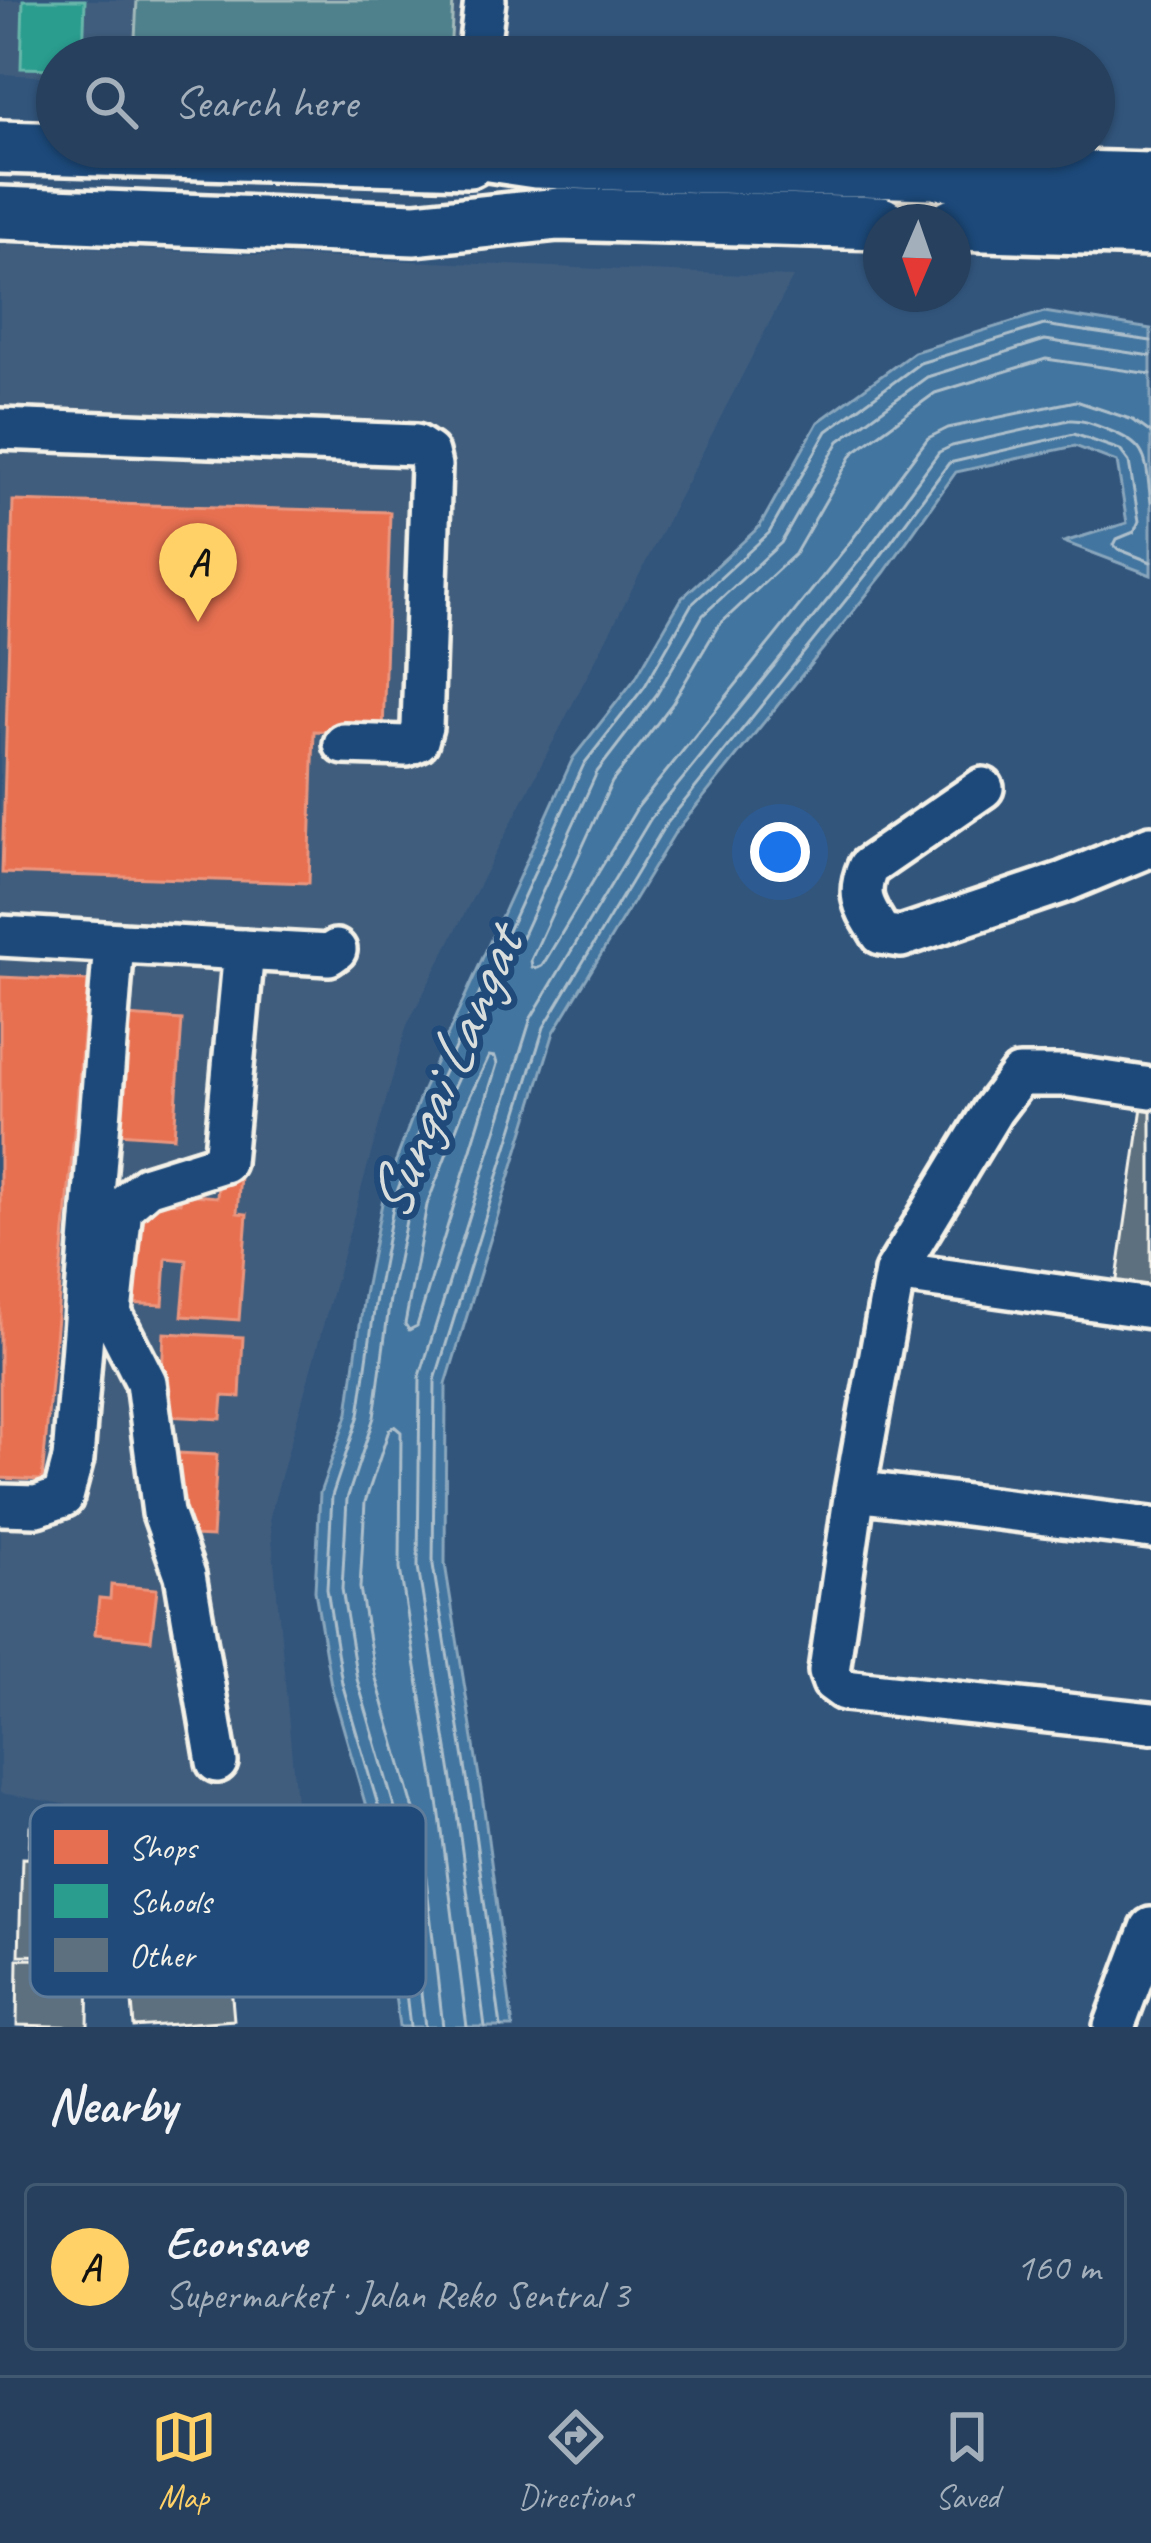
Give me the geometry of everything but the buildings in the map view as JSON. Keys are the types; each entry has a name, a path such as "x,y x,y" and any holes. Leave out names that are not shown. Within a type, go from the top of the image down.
{"main road":[{"path":"0,115 36,117"},
{"path":"0,146 36,152"},
{"path":"131,168 274,192 415,229 558,214 863,222"},
{"path":"0,213 274,192 491,168"},
{"path":"728,168 1151,179"},
{"path":"0,184 274,192"},
{"path":"0,238 30,228 198,230 274,192"},
{"path":"971,225 1151,230"}],"street":[{"path":"480,36 484,0"},
{"path":"0,429 416,445 428,453 418,741 406,746 344,744"},
{"path":"983,788 868,867 860,885 881,934 901,937 1064,882 1151,846"},
{"path":"0,936 329,955 336,950"},
{"path":"0,1505 37,1506 63,1497 73,1459 114,943"},
{"path":"217,1762 184,1575 163,1513 146,1382 111,1313 122,1208 147,1186 224,1162 244,950"},
{"path":"1151,1088 1068,1076 1019,1076 993,1110 896,1272 855,1491 829,1671 833,1682 844,1690 1151,1723"},
{"path":"896,1272 1151,1307"},
{"path":"855,1491 1151,1528"},
{"path":"1114,2027 1151,1928"}],"shaded area":[{"path":"0,0 459,0 457,36 36,36 36,76 0,74"},
{"path":"0,244 793,277 407,1025 270,1516 296,1805 69,1805 0,1793"}],"green space":[{"path":"137,0 453,0 451,36 135,36"}],"water":[{"name":"Sungai Langat","path":"1044,312 1151,329 1151,575 1064,542 1127,523 1117,462 1075,446 956,472 884,573 674,834 554,1032 446,1384 445,1564 513,2027 399,2027 395,1997 426,1997 426,1805 366,1805 331,1685 315,1591 320,1493 348,1413 384,1193 421,1094 573,758 635,679 682,598 760,526 818,422 914,352"}],"place":[{"name":"Econsave","path":"198,622"}]}
